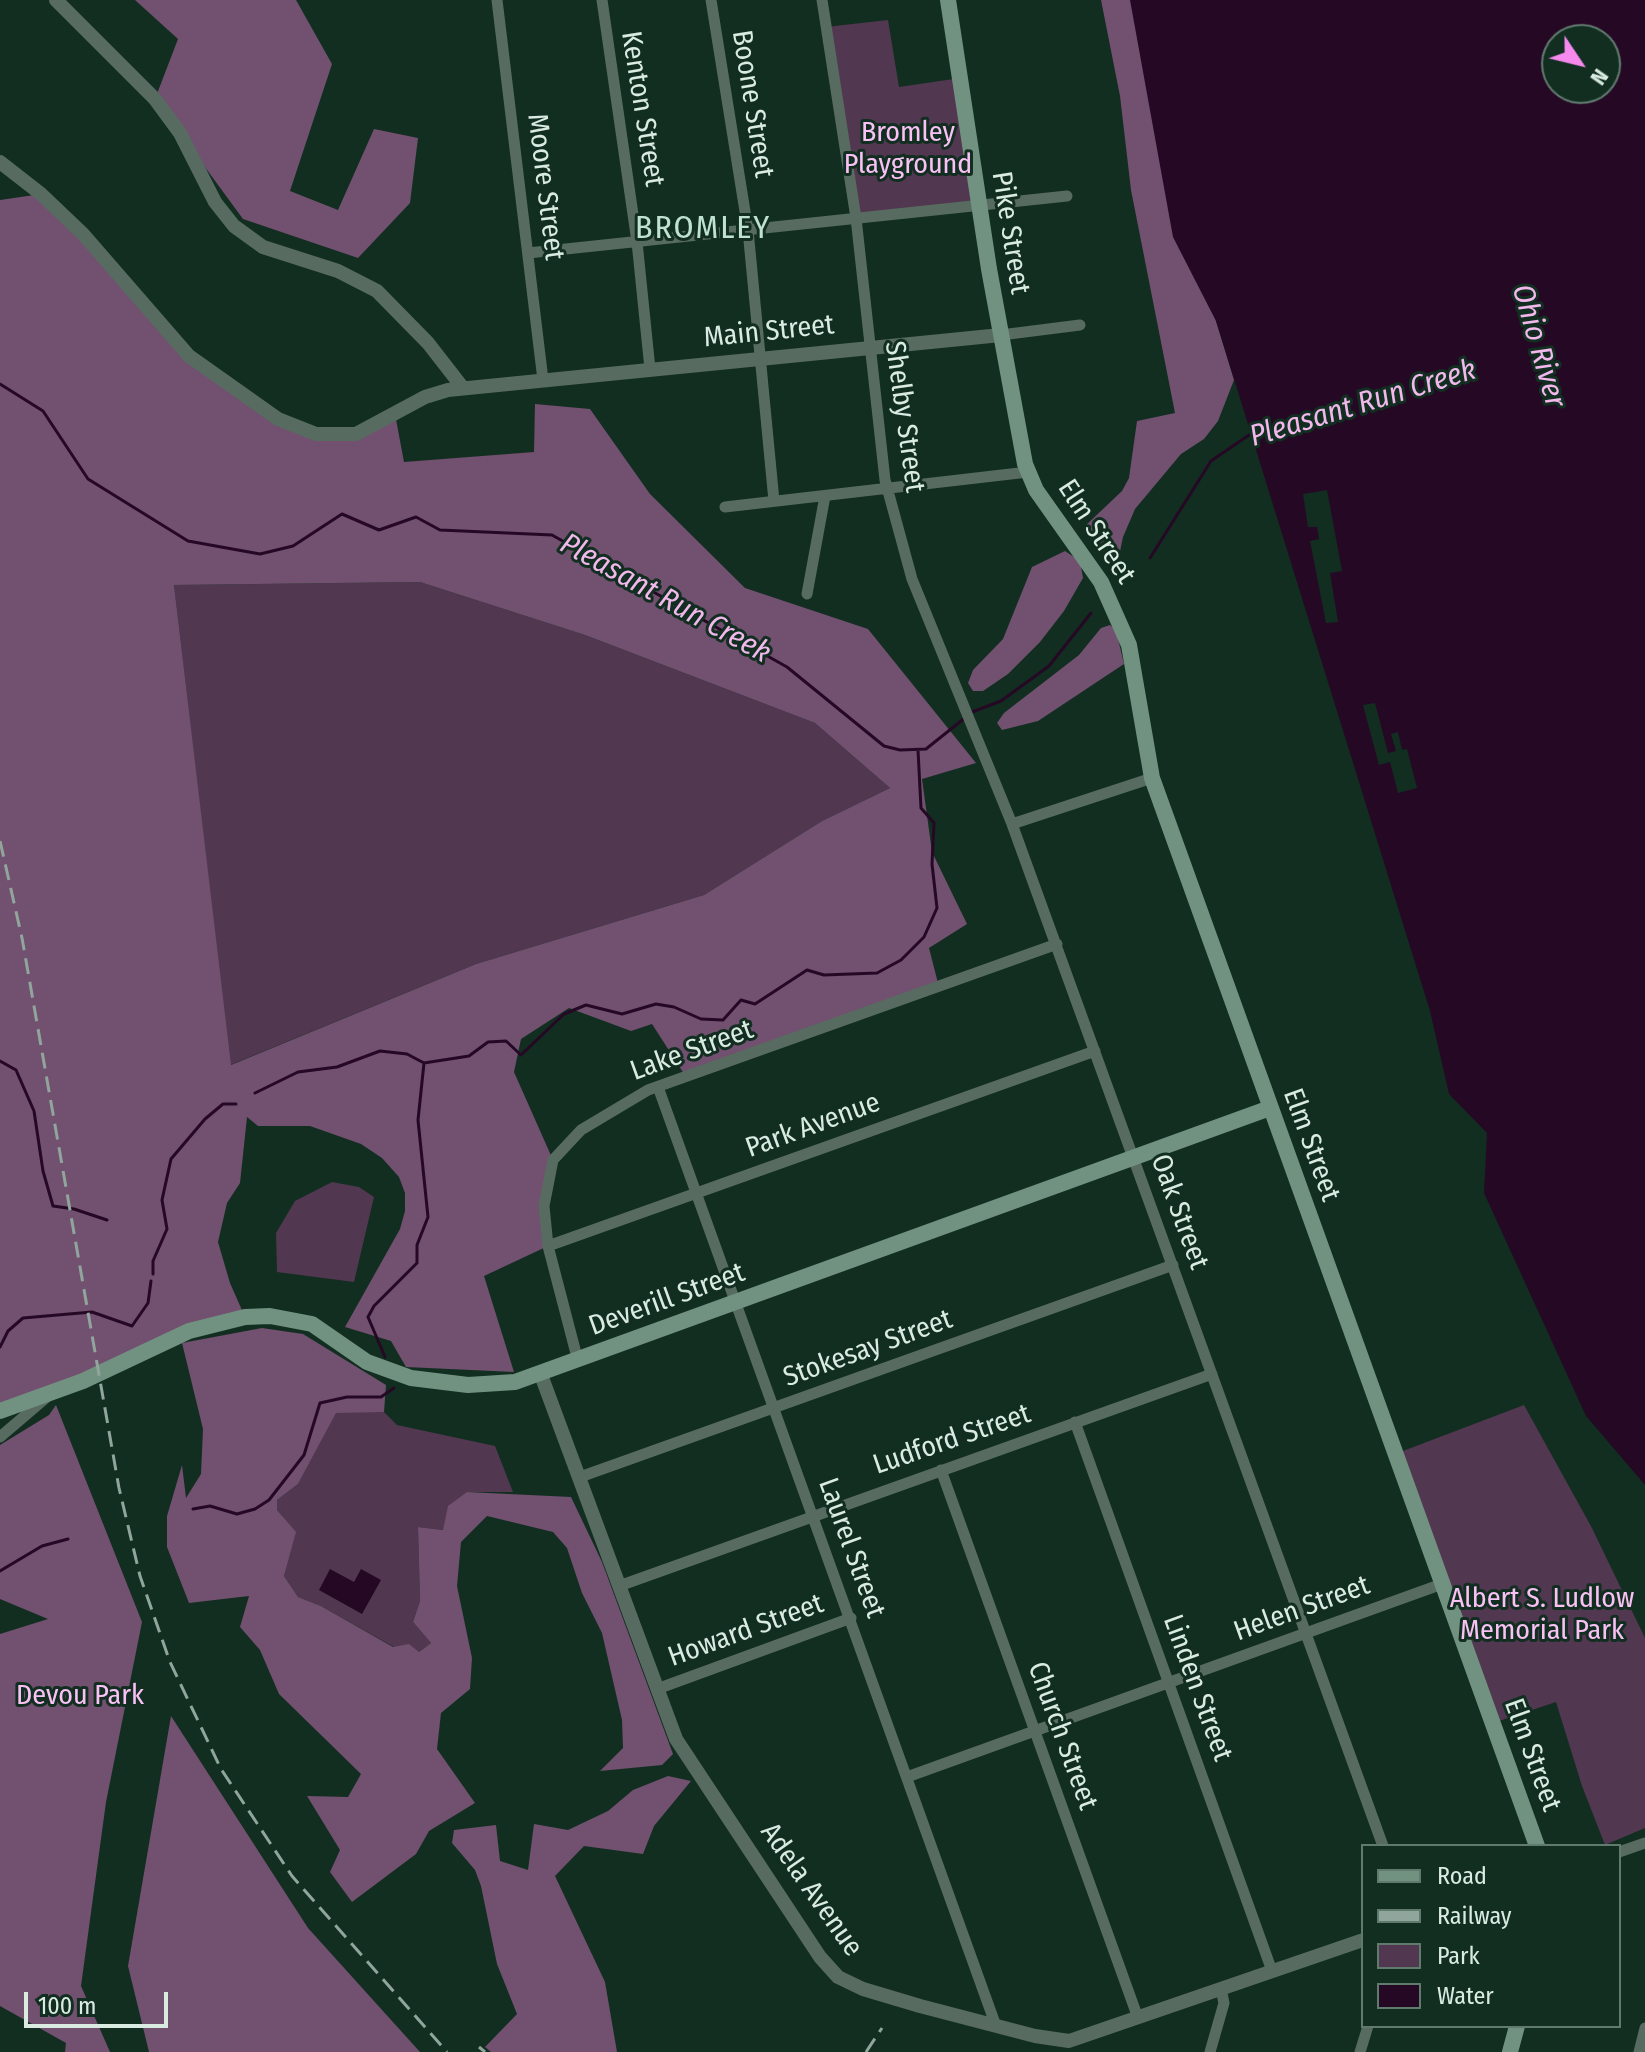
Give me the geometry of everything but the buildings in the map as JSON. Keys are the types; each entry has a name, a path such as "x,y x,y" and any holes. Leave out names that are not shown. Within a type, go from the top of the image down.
{"main road":[{"name":"Pike Street","path":"948,0 979,206 1028,472"},
{"name":"Elm Street","path":"1028,472 1036,490 1079,548 1113,604 1134,662 1152,778 1536,1844"},
{"name":"Deverill Street","path":"0,1411 83,1381 189,1331 245,1317 270,1316 312,1324 388,1371 468,1385 515,1382 1270,1108"},
{"path":"1510,2052 1516,2028"}],"street":[{"path":"56,0 155,99 180,133 215,202 234,226 263,247 338,271 377,291 428,343 463,388"},
{"name":"Moore Street","path":"497,0 543,380"},
{"name":"Kenton Street","path":"602,0 637,242 650,369"},
{"name":"Boone Street","path":"711,0 748,230 774,501"},
{"name":"Shelby Street","path":"822,0 856,218 887,490 919,600"},
{"name":"Main Street","path":"0,162 41,194 83,234 189,356 278,419 316,434 356,434 425,397 463,388 1080,325"},
{"path":"528,253 1067,196"},
{"path":"725,507 1028,472"},
{"path":"807,594 825,496"},
{"name":"Oak Street","path":"919,600 965,706 1057,944 1382,1844"},
{"path":"1012,824 1152,778"},
{"name":"Lake Street","path":"578,1361 548,1246 544,1206 553,1160 581,1130 632,1097 1057,944"},
{"name":"Park Avenue","path":"548,1246 1095,1051"},
{"name":"Laurel Street","path":"658,1087 996,2026"},
{"name":"Stokesay Street","path":"580,1477 1173,1265"},
{"name":"Ludford Street","path":"619,1586 1212,1374"},
{"name":"Adela Avenue","path":"541,1375 657,1689 690,1764 831,1971 863,1989 996,2026 1069,2041 1361,1941"},
{"path":"0,1437 51,1393"},
{"name":"Linden Street","path":"1075,1422 1272,1971"},
{"name":"Church Street","path":"941,1470 1138,2018"},
{"name":"Helen Street","path":"907,1777 1442,1584"},
{"name":"Howard Street","path":"657,1689 851,1618"},
{"path":"1621,1851 1645,1843"},
{"path":"1210,2052 1224,2003 1221,1989"},
{"path":"1360,2052 1367,2028"},
{"path":"1639,2052 1645,2028"}],"green space":[{"path":"135,0 296,0 332,64 290,191 338,210 374,129 418,138 410,203 358,258 243,219 155,99 178,39"},
{"path":"1101,0 1156,0 1216,321 1234,380 1218,421 1204,439 1181,454 1135,509 1123,537 1118,561 1112,563 1084,527 1122,491 1129,478 1137,421 1175,413 1131,190 1120,96"},
{"name":"Bromley Playground","path":"888,20 899,87 960,78 979,206 856,218 826,27"},
{"path":"41,194 200,366 316,434 356,434 395,414 404,462 534,452 535,404 590,409 650,494 745,588 868,629 976,763 922,779 932,852 967,924 929,948 939,987 686,1077 652,1024 631,1031 569,1008 521,1039 514,1072 553,1160 550,1167 548,1246 484,1276 514,1372 406,1367 391,1341 345,1327 400,1229 405,1211 405,1193 399,1177 382,1158 361,1144 310,1126 258,1126 247,1117 240,1183 227,1203 218,1242 230,1283 245,1317 0,1411 0,200","holes":["420,582 585,635 815,723 890,788 822,821 704,895 476,964 231,1065 174,585"]},
{"path":"1065,551 1080,561 1083,578 1064,611 1040,642 1008,674 983,691 973,691 968,683 973,670 1003,639 1032,567"},
{"path":"420,582 585,635 815,723 890,788 822,821 704,895 476,964 230,1065 174,585"},
{"path":"1110,625 1116,630 1124,664 1038,721 1002,730 997,723 1004,713 1079,655 1101,628"},
{"path":"332,1182 359,1187 374,1197 354,1282 277,1272 276,1233 295,1201"},
{"path":"262,1328 303,1334 386,1385 384,1412 336,1413 298,1484 277,1500 277,1510 296,1532 284,1576 298,1597 321,1606 393,1647 409,1644 419,1652 431,1643 413,1622 420,1601 418,1527 443,1530 448,1506 467,1492 571,1497 602,1562 673,1754 662,1765 600,1771 623,1748 622,1720 602,1633 582,1593 567,1548 553,1532 487,1516 461,1542 457,1586 472,1658 470,1689 441,1713 437,1749 475,1803 429,1831 416,1854 352,1902 330,1872 340,1850 307,1796 348,1797 361,1774 279,1694 260,1650 240,1627 249,1596 189,1603 167,1547 167,1516 182,1465 186,1498 201,1474 203,1429 182,1343"},
{"name":"Devou Park","path":"56,1405 142,1622 106,1802 81,1986 110,2052 65,2052 66,2043 0,2006 0,1634 48,1619 0,1599 0,1445 49,1415"},
{"name":"Albert S. Ludlow Memorial Park","path":"1524,1405 1592,1528 1645,1638 1645,1828 1605,1844 1582,1786 1556,1702 1493,1723 1395,1454"},
{"path":"336,1412 384,1412 397,1425 495,1446 513,1492 467,1492 443,1530 418,1527 420,1601 413,1622 431,1643 419,1652 394,1647 321,1606 298,1597 284,1576 295,1532 277,1510 277,1500 298,1484"},
{"path":"171,1716 308,1928 420,2052 149,2052 128,1966"},
{"path":"668,1776 691,1781 654,1826 643,1854 584,1846 555,1876 605,1982 617,2052 491,2052 485,2047 517,2014 497,1964 481,1886 475,1870 452,1843 454,1830 496,1825 500,1861 528,1870 534,1824 568,1830 608,1811 633,1790"}],"water":[{"name":"Ohio River","path":"1130,0 1645,0 1645,1485 1586,1416 1484,1193 1487,1133 1449,1094 1430,1011 1216,321 1173,237"},
{"path":"330,1569 354,1582 361,1569 381,1580 362,1614 319,1590"}],"pier":[{"path":"1327,490 1342,571 1330,573 1338,622 1326,623 1310,541 1319,539 1317,527 1308,527 1303,494"},
{"path":"1375,703 1388,753 1396,751 1391,734 1398,732 1402,750 1407,749 1417,788 1398,793 1390,762 1379,765 1363,705"}],"waterway":[{"name":"Pleasant Run Creek","path":"0,384 43,411 88,479 188,541 260,554 293,546 342,514 379,530 416,517 440,530 552,535 787,667 884,746 900,750 926,749 966,717"},
{"name":"Pleasant Run Creek","path":"1150,558 1211,461 1252,433"},
{"name":"Pleasant Run Creek","path":"972,712 1001,701 1049,666 1091,613"},
{"path":"255,1093 298,1072 337,1067 380,1051 407,1054 424,1063 469,1056 488,1042 506,1041 521,1055 564,1014 586,1005 622,1014 656,1004 674,1007 701,1019 723,1020 741,1000 755,1004 807,970 824,975 877,973 901,960 924,937 937,908 932,864 934,823 921,808 918,750"},
{"path":"0,1061 16,1070 34,1111 43,1171 53,1206 107,1220"},
{"path":"385,1357 368,1317 374,1306 417,1263 417,1245 428,1217 418,1120 424,1063"},
{"path":"153,1274 153,1261 167,1229 162,1200 171,1159 205,1119 223,1104 236,1104"},
{"path":"0,1347 8,1331 23,1318 92,1312 132,1326 148,1303 151,1281"},
{"path":"193,1509 210,1506 237,1514 255,1509 269,1500 304,1455 320,1403 347,1397 381,1397 394,1388"},
{"path":"0,1571 42,1546 68,1539"}],"railway":[{"path":"0,841 22,938 119,1488 140,1576 170,1662 221,1769 292,1876 447,2052"},
{"path":"866,2052 882,2028"},
{"path":"479,2047 485,2052"}],"district":[{"name":"BROMLEY","path":"703,229"}]}
